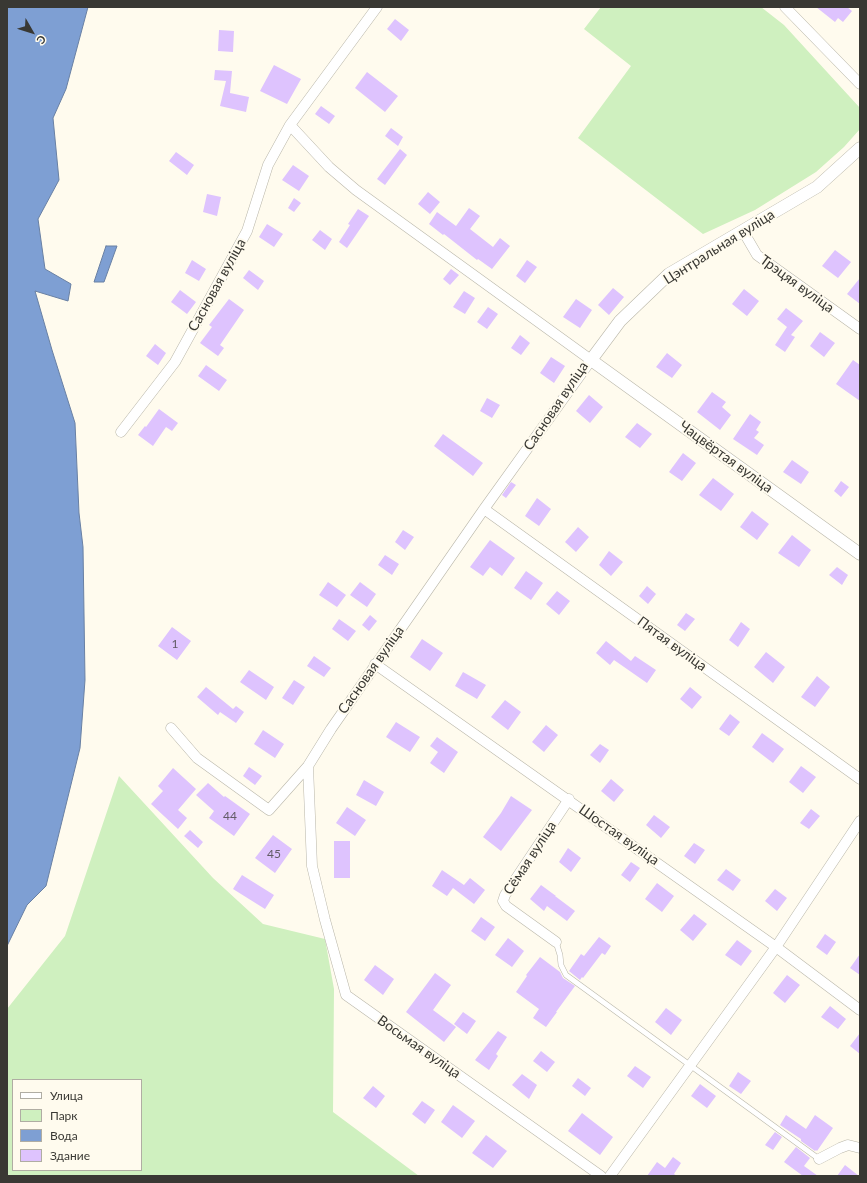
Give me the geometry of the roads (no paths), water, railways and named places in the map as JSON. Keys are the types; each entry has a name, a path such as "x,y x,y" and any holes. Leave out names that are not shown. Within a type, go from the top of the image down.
{"street":[{"name":"Сасновая вуліца","path":"121,432 175,362 247,231 268,165 290,125 377,7"},
{"path":"791,9 860,84"},
{"name":"Сасновая вуліца","path":"172,728 197,758 269,810 308,766 375,664 484,508 591,360 351,186 329,167 290,125"},
{"name":"Цэнтральная вуліца","path":"591,360 620,321 669,274 817,187 860,148"},
{"name":"Трэцяя вуліца","path":"743,231 758,255 860,329"},
{"name":"Чацвёртая вуліца","path":"591,360 860,554"},
{"name":"Пятая вуліца","path":"484,508 860,779"},
{"name":"Шостая вуліца","path":"375,664 776,947 860,1010"},
{"name":"Восьмая вуліца","path":"308,766 312,866 346,995 601,1176"},
{"name":"Сёмая вуліца","path":"556,942 506,906 503,901 505,895 569,800"},
{"path":"610,1176 776,947 860,821"},
{"path":"819,1159 848,1145 860,1148"}],"lane":[{"path":"556,942 561,965 566,975 819,1159"}],"water":[{"path":"7,7 88,7 66,89 53,118 59,180 38,219 45,269 71,284 68,301 35,291 75,423 79,513 83,547 85,680 80,748 46,886 27,905 7,946"},
{"path":"106,246 117,246 104,282 94,282"}]}
